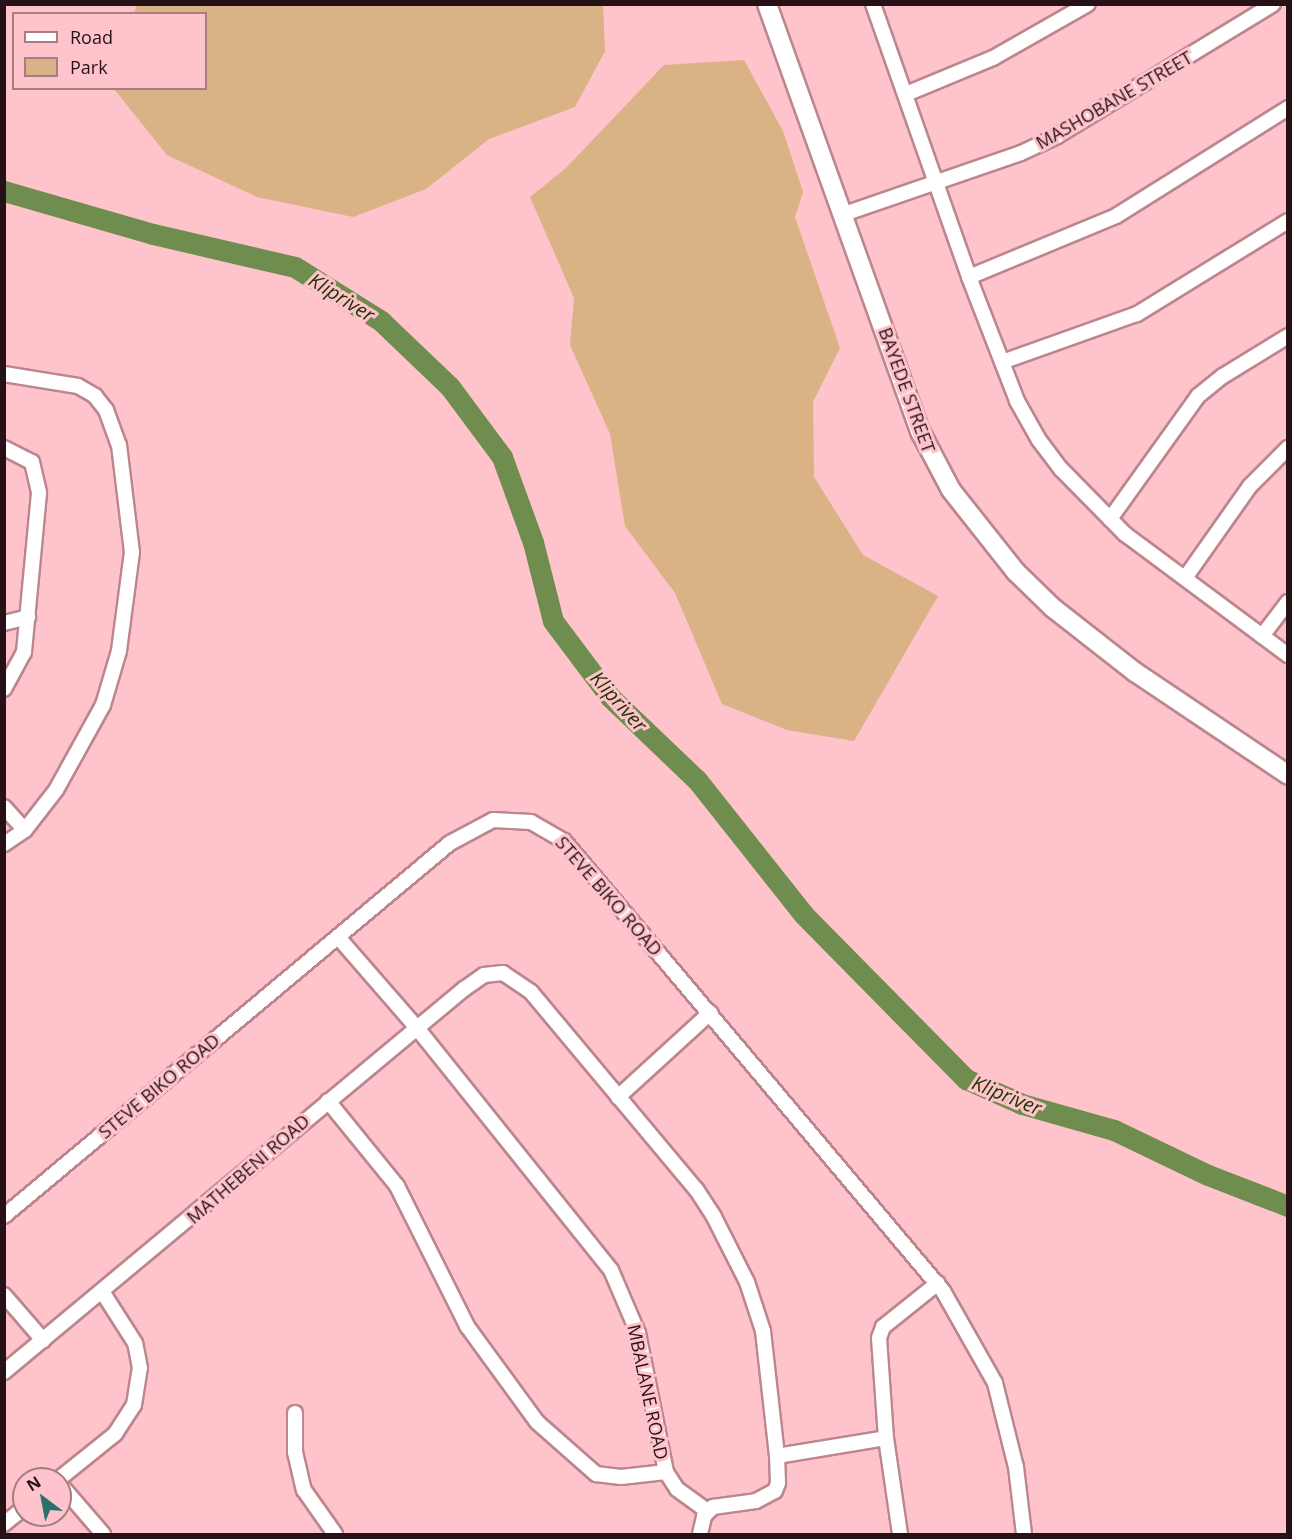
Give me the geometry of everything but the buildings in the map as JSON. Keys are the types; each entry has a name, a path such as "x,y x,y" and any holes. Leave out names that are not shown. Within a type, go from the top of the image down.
{"street":[{"name":"BAYEDE STREET","path":"767,4 921,433 939,470 973,521 1030,587 1096,643 1287,775"},
{"path":"873,4 969,277 1017,401 1039,440 1110,519 1287,655"},
{"path":"906,94 993,58 1088,4"},
{"name":"MASHOBANE STREET","path":"844,214 936,184 1057,136 1273,4"},
{"path":"969,277 1116,216 1287,108"},
{"path":"1002,362 1137,314 1287,221"},
{"path":"1110,519 1198,396 1223,376 1287,336"},
{"path":"4,374 78,386 95,396 106,410 119,445 132,552 119,651 103,705 56,790 25,830 4,844"},
{"path":"4,448 32,462 38,479 24,651 4,688"},
{"path":"1185,578 1250,486 1287,448"},
{"path":"1262,636 1287,602"},
{"path":"4,623 28,617"},
{"path":"4,807 25,830"},
{"name":"STEVE BIKO ROAD","path":"4,1216 460,836 494,820 522,820 543,827 564,841 938,1283 995,1383 1016,1467 1024,1534"},
{"name":"MBALANE ROAD","path":"328,1101 397,1186 467,1326 537,1422 596,1474 621,1478 666,1472 638,1333 611,1270 417,1028 338,938"},
{"name":"MATHEBENI ROAD","path":"4,1372 103,1293 328,1101 477,979 496,973 510,975 531,992 618,1097"},
{"path":"707,1511 729,1502 767,1497 778,1483 763,1331 747,1282 696,1189 618,1097 710,1013"},
{"path":"900,1534 886,1438 880,1332 938,1283"},
{"path":"72,1469 115,1434 134,1405 140,1368 135,1343 103,1293"},
{"path":"4,1295 43,1340"},
{"path":"295,1413 295,1452 304,1490 335,1534"},
{"path":"777,1456 886,1438"},
{"path":"666,1472 677,1489 707,1511"},
{"path":"72,1498 103,1534"},
{"path":"700,1534 707,1511"}],"green space":[{"path":"137,5 603,5 605,51 575,107 489,139 426,189 353,217 257,197 167,155 115,90 207,90 207,12 134,12"},
{"path":"744,60 783,131 803,192 795,217 840,348 813,402 814,477 863,555 938,596 854,741 787,730 722,704 675,593 625,526 610,434 570,345 574,298 530,197 566,168 664,65"}],"waterway":[{"name":"Klipriver","path":"4,191 153,234 295,267 381,321 450,387 502,457 533,542 553,621 610,697 697,780 804,915 966,1079 1022,1104 1114,1130 1208,1175 1288,1206"}]}
